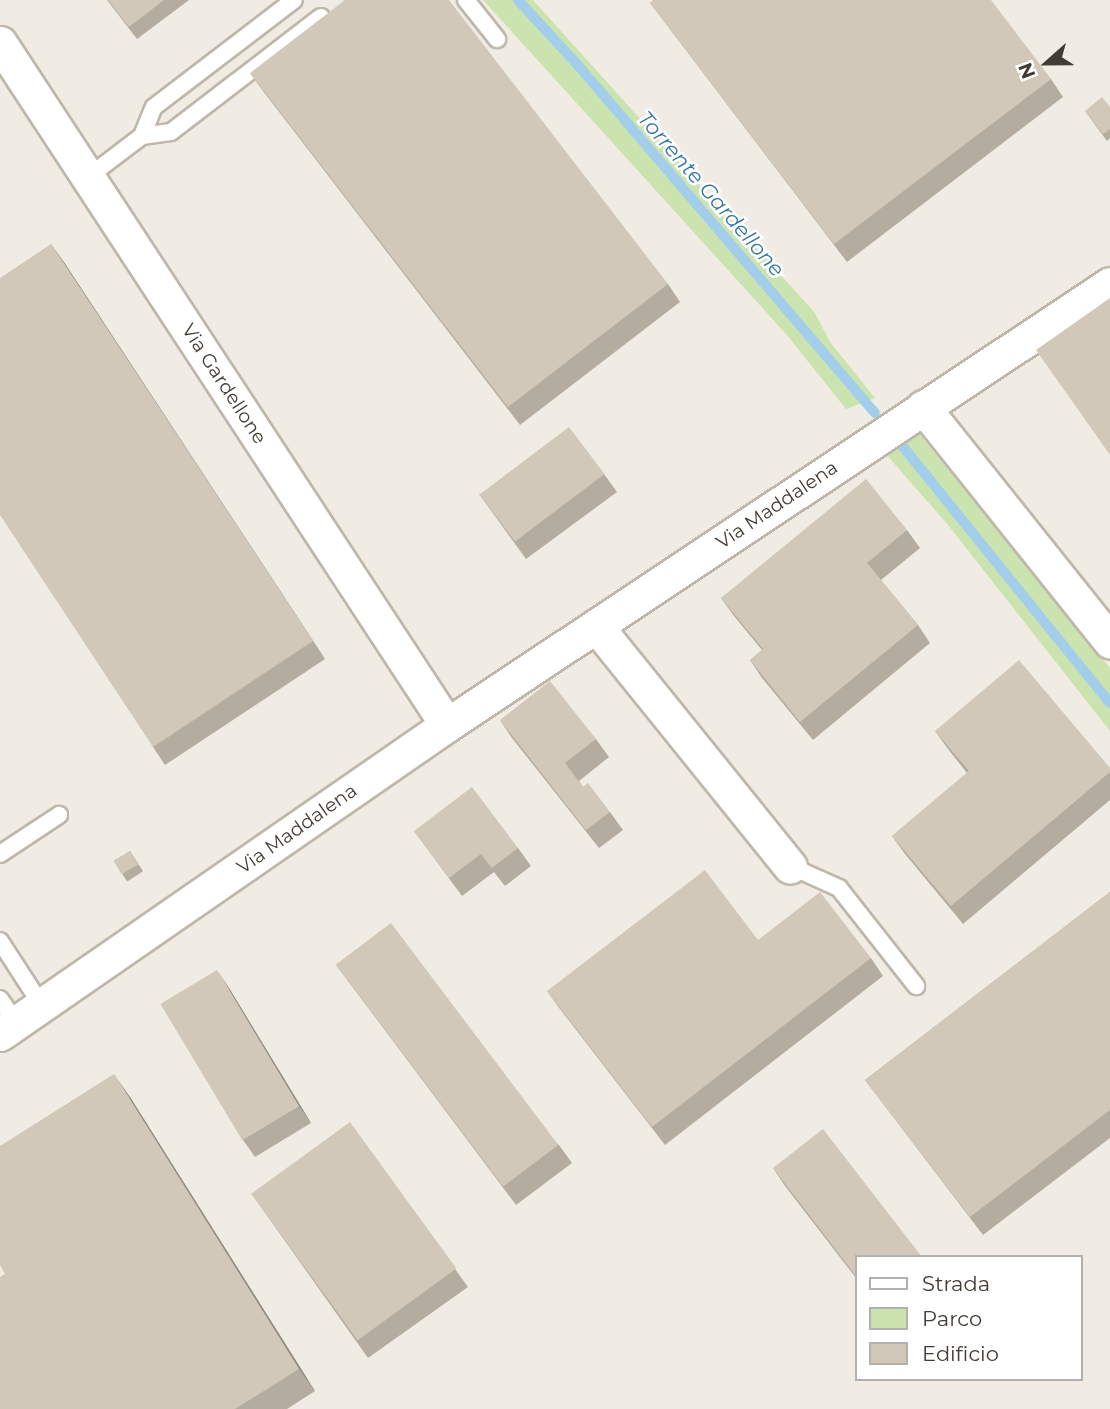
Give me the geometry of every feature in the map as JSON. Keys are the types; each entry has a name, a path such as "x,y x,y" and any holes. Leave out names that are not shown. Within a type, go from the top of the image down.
{"street":[{"name":"Via Gardellone","path":"0,43 447,725"},
{"name":"Via Maddalena","path":"14,1016 1110,284"},
{"path":"923,407 1110,641"},
{"path":"596,626 790,866"}],"lane":[{"path":"142,136 153,107 294,0"},
{"path":"466,0 497,39"},
{"path":"88,177 142,136 171,132 321,17"},
{"path":"0,854 59,815"},
{"path":"790,866 839,888 916,986"},
{"path":"0,941 14,1016"}],"green space":[{"path":"483,0 533,0 815,313 830,342 875,398 846,409 786,334"},
{"path":"916,430 1110,668 1110,731 948,525 885,453"}],"building":[{"path":"108,0 164,0 129,27"},
{"path":"345,0 449,0 668,284 508,407 250,73"},
{"path":"653,0 991,0 1051,79 834,244 650,3"},
{"path":"1102,97 1110,107 1110,129 1103,134 1085,111"},
{"path":"51,244 313,641 153,747 0,515 0,278"},
{"path":"1110,298 1110,455 1036,350"},
{"path":"569,427 605,474 515,542 480,494"},
{"path":"866,479 907,530 867,563 918,625 800,722 750,660 763,649 721,598"},
{"path":"1019,660 1110,768 1110,772 951,906 892,836 969,771 935,731"},
{"path":"550,681 596,739 565,763 583,787 588,783 610,812 586,830 500,720"},
{"path":"472,787 518,848 492,868 481,854 449,878 414,831"},
{"path":"130,851 138,865 122,874 114,860"},
{"path":"705,870 758,940 820,892 871,958 652,1127 547,991"},
{"path":"1110,892 1110,1110 970,1217 865,1080"},
{"path":"391,923 558,1145 503,1187 336,965"},
{"path":"217,970 299,1106 242,1140 160,1004"},
{"path":"114,1074 299,1369 235,1409 0,1409 0,1277 5,1274 0,1265 0,1146"},
{"path":"350,1122 456,1268 358,1340 251,1194"},
{"path":"823,1129 920,1255 855,1255 855,1275 773,1168"}],"waterway":[{"name":"Torrente Gardellone","path":"518,0 576,63 875,413"},
{"name":"Torrente Gardellone","path":"900,443 1110,703"}]}
